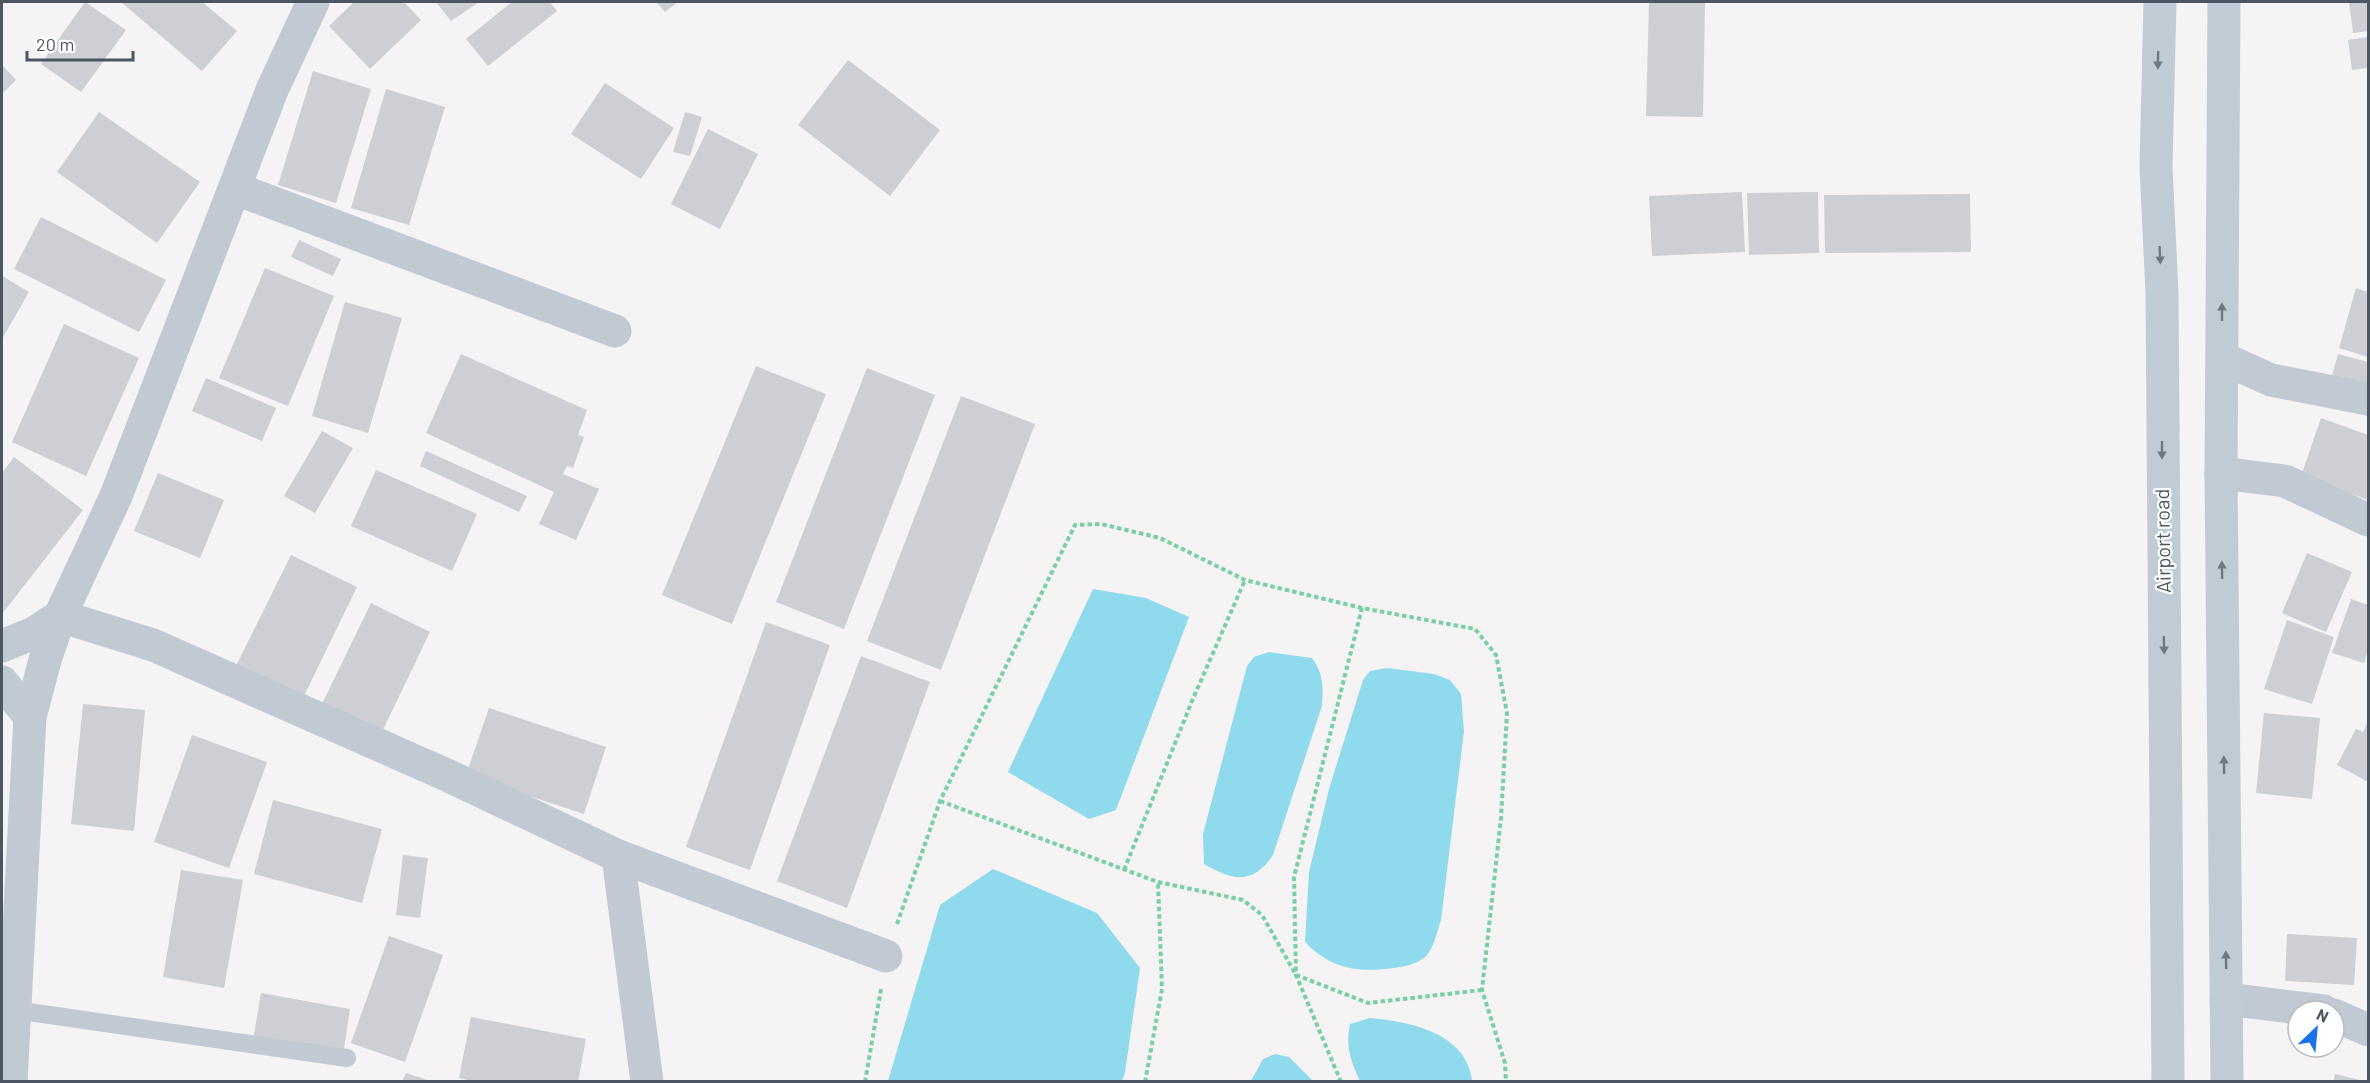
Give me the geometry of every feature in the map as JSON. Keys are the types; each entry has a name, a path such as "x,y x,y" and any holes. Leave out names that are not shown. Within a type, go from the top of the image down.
{"main road":[{"name":"Airport road","path":"2160,2 2156,167 2162,293 2168,1082"},
{"path":"2224,2 2221,473 2227,1082"}],"street":[{"path":"11,1082 30,717 45,660 60,616 116,496 236,189 272,90 313,2"},
{"path":"236,189 615,330"},
{"path":"2222,358 2271,380 2368,399"},
{"path":"2221,473 2285,481 2368,520"},
{"path":"2,646 34,633 60,616"},
{"path":"60,616 153,645 449,776 618,856 886,956"},
{"path":"2,682 30,717"},
{"path":"618,856 647,1082"},
{"path":"2226,999 2286,1006"},
{"path":"2346,1020 2368,1030"}],"lane":[{"path":"15,1010 347,1058"}],"path":[{"path":"865,1082 886,956 940,801 1075,525 1101,524 1160,538 1245,580 1362,608 1475,629 1496,655 1507,713 1501,818 1482,990 1505,1063 1506,1082"},
{"path":"1124,870 1192,701 1245,580"},
{"path":"1296,975 1294,877 1362,608"},
{"path":"940,801 1158,882 1243,900 1262,915 1296,975 1341,1082"},
{"path":"1145,1082 1162,989 1158,882"},
{"path":"1296,975 1368,1003 1482,990"}],"water":[{"path":"1093,589 1146,598 1189,617 1116,810 1089,819 1008,772"},
{"path":"1269,652 1312,658 1321,675 1322,706 1273,855 1257,872 1249,876 1233,876 1204,864 1203,834 1247,666 1254,657"},
{"path":"1387,668 1434,674 1450,680 1461,694 1464,731 1441,920 1433,945 1427,955 1417,962 1398,968 1369,970 1335,963 1305,942 1309,872 1329,789 1363,680 1370,671"},
{"path":"993,869 1097,913 1140,968 1122,1081 888,1081 940,905"},
{"path":"1370,1018 1418,1027 1448,1041 1468,1064 1472,1081 1360,1081 1350,1054 1348,1040 1350,1024"},
{"path":"1275,1054 1289,1057 1313,1081 1251,1081 1263,1059"}],"building":[{"path":"85,2 126,30 81,92 41,64"},
{"path":"121,2 202,2 237,31 202,71"},
{"path":"354,2 404,2 421,20 370,69 329,26"},
{"path":"436,2 479,2 451,21"},
{"path":"512,2 550,2 557,11 488,66 466,39"},
{"path":"656,2 678,2 665,12"},
{"path":"1649,2 1705,2 1703,117 1646,116"},
{"path":"2349,2 2368,2 2368,31 2353,33"},
{"path":"2368,37 2368,68 2352,70 2348,40"},
{"path":"848,60 940,130 890,196 798,125"},
{"path":"2,65 16,80 2,94"},
{"path":"313,71 371,89 336,203 278,185"},
{"path":"605,83 674,128 641,179 571,134"},
{"path":"386,89 445,107 409,225 351,208"},
{"path":"99,112 200,182 157,243 57,172"},
{"path":"685,112 702,117 690,156 673,152"},
{"path":"708,129 758,154 720,229 671,204"},
{"path":"1742,192 1745,252 1652,256 1649,196"},
{"path":"1818,192 1819,253 1749,255 1747,193"},
{"path":"1970,194 1971,252 1825,253 1824,195"},
{"path":"41,217 166,280 139,332 14,269"},
{"path":"299,240 341,259 333,276 291,257"},
{"path":"265,268 334,296 288,406 219,378"},
{"path":"2,276 29,292 2,339"},
{"path":"2356,288 2368,292 2368,357 2339,348"},
{"path":"345,302 402,318 368,433 312,416"},
{"path":"64,324 139,358 86,476 12,442"},
{"path":"461,354 587,410 578,435 584,437 573,468 567,466 563,474 599,489 576,540 539,524 554,492 426,433"},
{"path":"2338,354 2368,362 2368,416 2324,404"},
{"path":"756,366 826,394 732,624 662,595"},
{"path":"867,368 935,395 844,629 776,602"},
{"path":"206,378 276,408 262,441 192,411"},
{"path":"961,396 1035,424 941,670 867,641"},
{"path":"2321,418 2368,435 2368,500 2301,476"},
{"path":"322,431 353,448 315,513 284,496"},
{"path":"426,451 527,496 519,512 420,466"},
{"path":"14,457 83,510 2,614 2,473"},
{"path":"376,470 477,514 452,571 351,526"},
{"path":"158,473 224,500 200,558 134,531"},
{"path":"2307,553 2352,572 2326,632 2282,613"},
{"path":"291,555 357,587 300,704 233,672"},
{"path":"2351,599 2368,605 2368,649 2364,663 2332,653"},
{"path":"371,603 430,632 381,734 321,706"},
{"path":"2287,620 2334,637 2312,704 2264,689"},
{"path":"766,622 830,645 750,870 686,847"},
{"path":"861,656 930,682 847,908 777,881"},
{"path":"83,704 145,710 134,831 71,824"},
{"path":"489,708 606,747 584,814 466,775"},
{"path":"2264,713 2320,718 2312,799 2256,793"},
{"path":"2368,721 2368,782 2337,765 2356,729 2363,732"},
{"path":"192,735 267,762 229,868 154,842"},
{"path":"273,800 382,829 362,903 254,874"},
{"path":"403,855 428,858 420,918 396,915"},
{"path":"181,870 243,880 224,988 163,977"},
{"path":"2287,934 2357,938 2354,985 2285,981"},
{"path":"389,936 443,955 405,1062 351,1043"},
{"path":"261,993 350,1009 343,1055 253,1040"},
{"path":"471,1017 586,1039 578,1082 476,1082 459,1078"},
{"path":"406,1073 430,1081 430,1082 402,1082"},
{"path":"2335,1074 2364,1081 2364,1082 2333,1082"}]}
